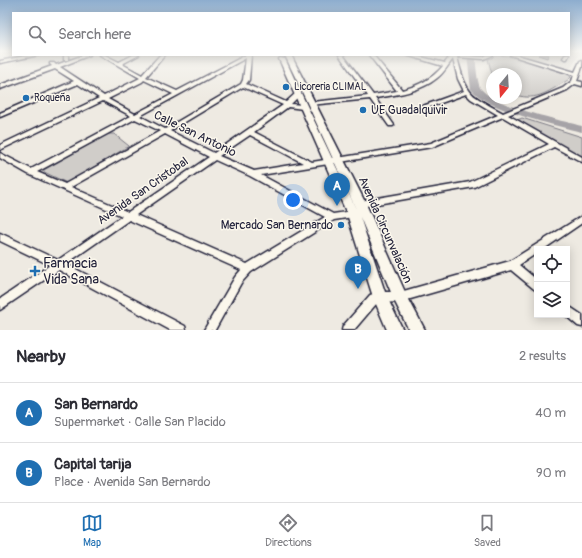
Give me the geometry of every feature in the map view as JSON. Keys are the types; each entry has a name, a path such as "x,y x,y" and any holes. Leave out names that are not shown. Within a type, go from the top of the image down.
{"highway":[{"name":"Avenida Circunvalación","path":"286,66 298,94 307,105"},
{"name":"Avenida Circunvalación","path":"292,66 307,105 333,160 353,214 380,297 395,330"},
{"name":"Avenida Circunvalación","path":"333,160 360,204 400,297 417,330"}],"street":[{"path":"0,83 52,66"},
{"path":"0,87 52,66"},
{"name":"Calle San Antonio","path":"54,66 104,99 164,132 253,174 332,217"},
{"path":"123,66 143,78 176,93"},
{"path":"0,148 104,99 143,78 152,66"},
{"path":"31,172 227,66"},
{"path":"65,187 164,132 243,85 246,80 248,66"},
{"path":"349,66 391,125"},
{"path":"380,66 401,92"},
{"path":"243,85 287,105 307,105 401,92 419,87 435,77 445,66"},
{"path":"457,66 466,92 483,104 505,114 582,160"},
{"path":"550,66 576,74"},
{"path":"253,174 432,145 565,89 574,82 580,66"},
{"path":"0,115 77,82"},
{"path":"574,82 582,84"},
{"path":"422,108 466,92"},
{"name":"Avenida San Cristobal","path":"0,305 131,215 213,156 250,132 287,105 298,94"},
{"path":"250,132 310,164"},
{"path":"360,204 471,185 554,144"},
{"path":"0,155 31,172 131,215 248,269"},
{"path":"209,330 238,280 248,269 332,217 353,214"},
{"path":"347,330 374,299 380,297 400,297 512,265 582,219"},
{"path":"0,237 58,264 180,330"},
{"path":"512,265 534,283"},
{"path":"570,312 582,322"}],"shaded area":[{"path":"490,66 550,66 571,77 543,94 522,96 522,68 490,68"},
{"path":"559,66 572,66 571,68"},
{"path":"522,118 582,137 582,157 517,120"},
{"path":"108,134 114,134 129,146 67,183 42,171"}],"waterway":[{"path":"473,66 476,89 489,99 502,106 582,129"}],"place":[{"name":"Licoreria CLIMAL","path":"286,87"},
{"name":"Roqueña","path":"26,98"},
{"name":"UE Guadalquivir","path":"363,110"},
{"name":"San Bernardo","path":"337,206"},
{"name":"Mercado San Bernardo","path":"341,225"},
{"name":"Farmacia Vida Sana","path":"35,271"},
{"name":"Capital tarija","path":"358,289"}]}
